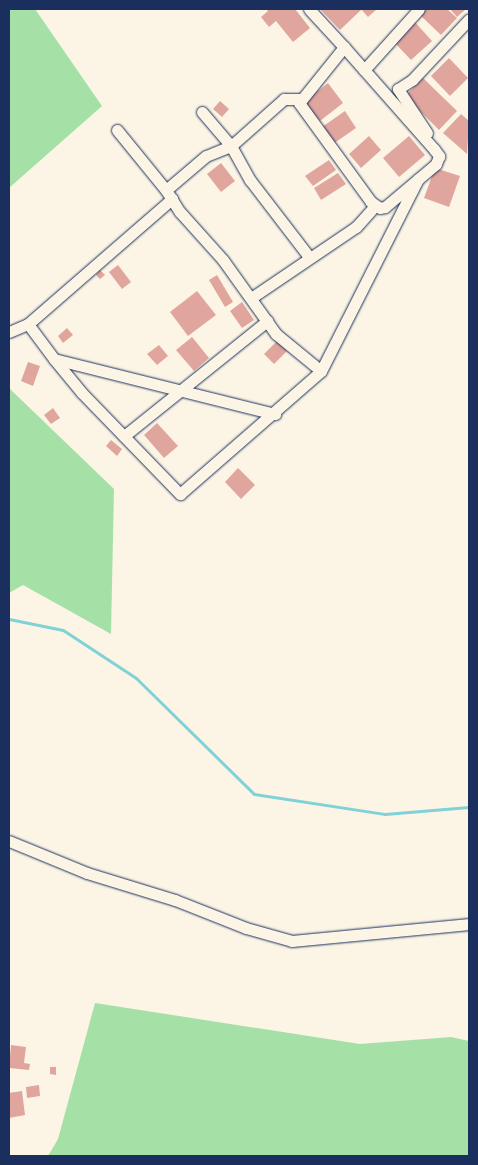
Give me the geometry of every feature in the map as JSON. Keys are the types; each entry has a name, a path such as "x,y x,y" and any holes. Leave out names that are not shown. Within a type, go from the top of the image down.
{"street":[{"path":"309,9 434,149"},
{"path":"364,70 419,9"},
{"path":"344,46 300,99 301,109 375,206 385,207 436,164 439,156 398,89 412,80 469,19"},
{"path":"9,332 28,324 169,194 206,156 231,146 284,99 300,99"},
{"path":"202,112 231,146 250,180 309,257"},
{"path":"117,130 251,298 276,334 321,371"},
{"path":"28,324 54,359 180,494 275,414 321,371 418,179"},
{"path":"251,298 356,227 375,206"},
{"path":"124,436 267,321"},
{"path":"54,359 182,389 275,414"},
{"path":"9,841 88,873 175,900 246,928 292,941 469,924"}],"green space":[{"path":"9,9 35,9 102,106 9,188"},
{"path":"9,388 114,489 111,634 23,585 9,593"},
{"path":"95,1003 360,1044 451,1037 469,1041 469,1156 48,1156 58,1139"}],"building":[{"path":"266,9 295,9 310,28 293,42 276,21 269,27 261,17 268,11"},
{"path":"320,9 359,9 361,10 340,30"},
{"path":"361,9 377,9 368,17"},
{"path":"426,9 447,9 457,18 441,35 420,15"},
{"path":"450,9 466,9 457,17"},
{"path":"414,21 432,41 411,60 393,41"},
{"path":"449,58 468,78 450,96 431,76"},
{"path":"423,78 457,111 439,130 405,96"},
{"path":"328,83 343,103 320,121 304,102"},
{"path":"220,101 229,109 222,117 213,109"},
{"path":"345,111 356,128 333,144 322,127"},
{"path":"461,114 469,121 467,154 443,133"},
{"path":"369,136 381,150 361,168 349,154"},
{"path":"409,136 425,155 399,177 383,158"},
{"path":"329,160 336,170 313,186 305,176"},
{"path":"221,163 235,181 221,192 207,174"},
{"path":"435,168 460,176 449,207 424,198"},
{"path":"338,173 346,184 321,200 314,188"},
{"path":"118,265 131,282 122,289 109,272"},
{"path":"100,270 105,275 100,279 96,275"},
{"path":"217,275 233,302 225,307 209,280"},
{"path":"197,291 216,315 188,336 170,312"},
{"path":"242,302 254,320 242,328 230,311"},
{"path":"67,328 73,335 63,343 58,336"},
{"path":"192,337 209,358 194,371 176,350"},
{"path":"277,341 287,351 274,364 264,354"},
{"path":"159,345 168,356 157,365 147,354"},
{"path":"28,362 40,366 33,386 21,381"},
{"path":"53,408 60,418 51,424 44,415"},
{"path":"157,423 178,446 164,458 144,435"},
{"path":"111,440 122,449 117,456 106,446"},
{"path":"238,468 255,485 241,499 225,482"},
{"path":"11,1045 26,1047 24,1063 30,1064 29,1070 9,1068"},
{"path":"50,1067 56,1067 56,1075 50,1074"},
{"path":"39,1085 40,1096 27,1098 26,1087"},
{"path":"22,1091 25,1115 9,1118 9,1093"}],"waterway":[{"path":"9,619 63,630 136,678 254,794 385,814 469,807"}]}
